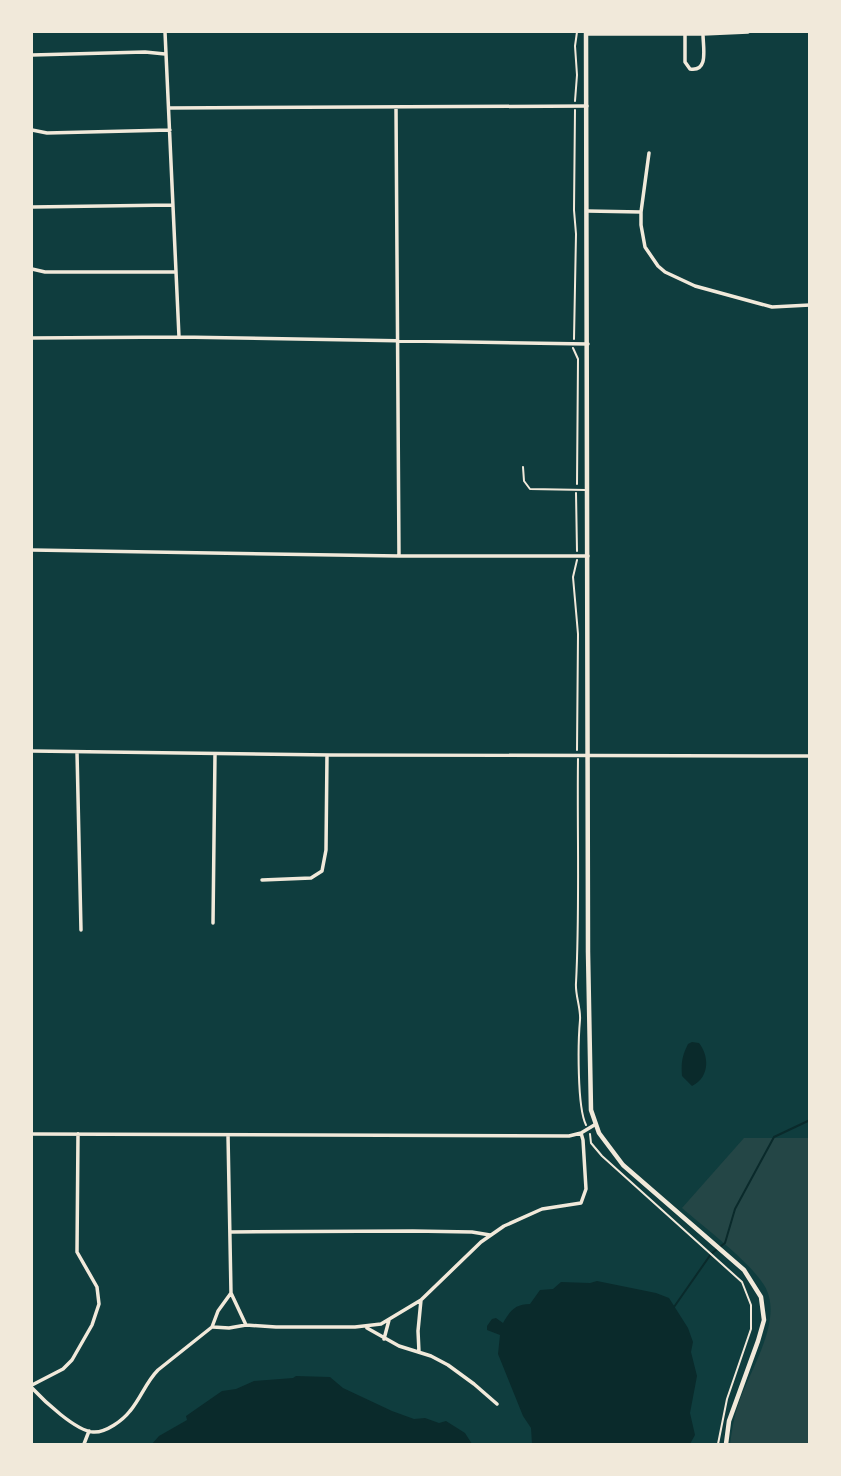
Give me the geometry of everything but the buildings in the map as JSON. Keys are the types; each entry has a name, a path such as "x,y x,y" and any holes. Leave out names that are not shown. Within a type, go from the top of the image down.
{"main road":[{"path":"586,33 591,1110 609,1149 623,1165 744,1270 761,1297 764,1320 732,1412 726,1444"}],"street":[{"path":"165,32 179,337"},
{"path":"586,33 748,32"},
{"path":"685,34 685,62 694,71 703,65 704,34"},
{"path":"32,55 145,52 165,54"},
{"path":"169,108 587,106"},
{"path":"396,108 399,556"},
{"path":"32,130 47,133 170,130"},
{"path":"649,153 640,212 645,247 658,266 695,286 772,307 810,305"},
{"path":"32,207 172,205"},
{"path":"587,211 640,212"},
{"path":"32,269 45,272 175,272"},
{"path":"32,338 179,337 588,344"},
{"path":"32,550 588,556"},
{"path":"32,751 327,755 810,756"},
{"path":"77,752 80,930"},
{"path":"214,923 215,754"},
{"path":"262,880 311,878 322,871 326,850 327,755"},
{"path":"32,1134 569,1136 588,1130 596,1124"},
{"path":"212,1327 365,1326 389,1320 421,1300 504,1226 542,1209 581,1203 585,1196 585,1179 581,1133"},
{"path":"78,1134 77,1252 97,1287 99,1304 92,1325 72,1360 32,1387 52,1407 85,1430 95,1433 107,1429 129,1413 150,1378 212,1327 224,1301 232,1293"},
{"path":"228,1135 232,1293 246,1325"},
{"path":"231,1232 413,1231 472,1232 490,1236"},
{"path":"419,1352 421,1300"},
{"path":"384,1339 389,1320"},
{"path":"365,1326 384,1339 448,1365 497,1404"},
{"path":"85,1444 89,1431"}],"lane":[{"path":"523,467 524,481 530,489 587,490"}],"path":[{"path":"577,32 573,344 578,359 577,556 573,577 578,634 579,845 576,989 580,1015 578,1031 582,1112 591,1143 742,1282 751,1305 751,1329 727,1399 718,1444"}],"shaded area":[{"path":"692,1042 699,1043 703,1049 706,1067 702,1078 692,1086 682,1076 682,1067 686,1048"},
{"path":"744,1138 809,1138 809,1444 730,1444 737,1407 764,1344 770,1313 769,1298 764,1285 748,1266 682,1208"},
{"path":"597,1281 669,1298 688,1328 693,1342 691,1352 697,1376 690,1413 695,1435 690,1444 532,1444 531,1428 523,1416 498,1354 500,1335 487,1330 487,1326 496,1318 503,1323 514,1309 530,1304 540,1290 553,1289 561,1282"},
{"path":"296,1376 330,1377 343,1388 392,1411 414,1419 425,1418 439,1423 446,1421 465,1433 472,1444 152,1444 159,1436 187,1420 186,1416 222,1391 236,1389 254,1381"}],"waterway":[{"path":"674,1307 711,1254 725,1243 735,1209 774,1137 810,1120"}]}
